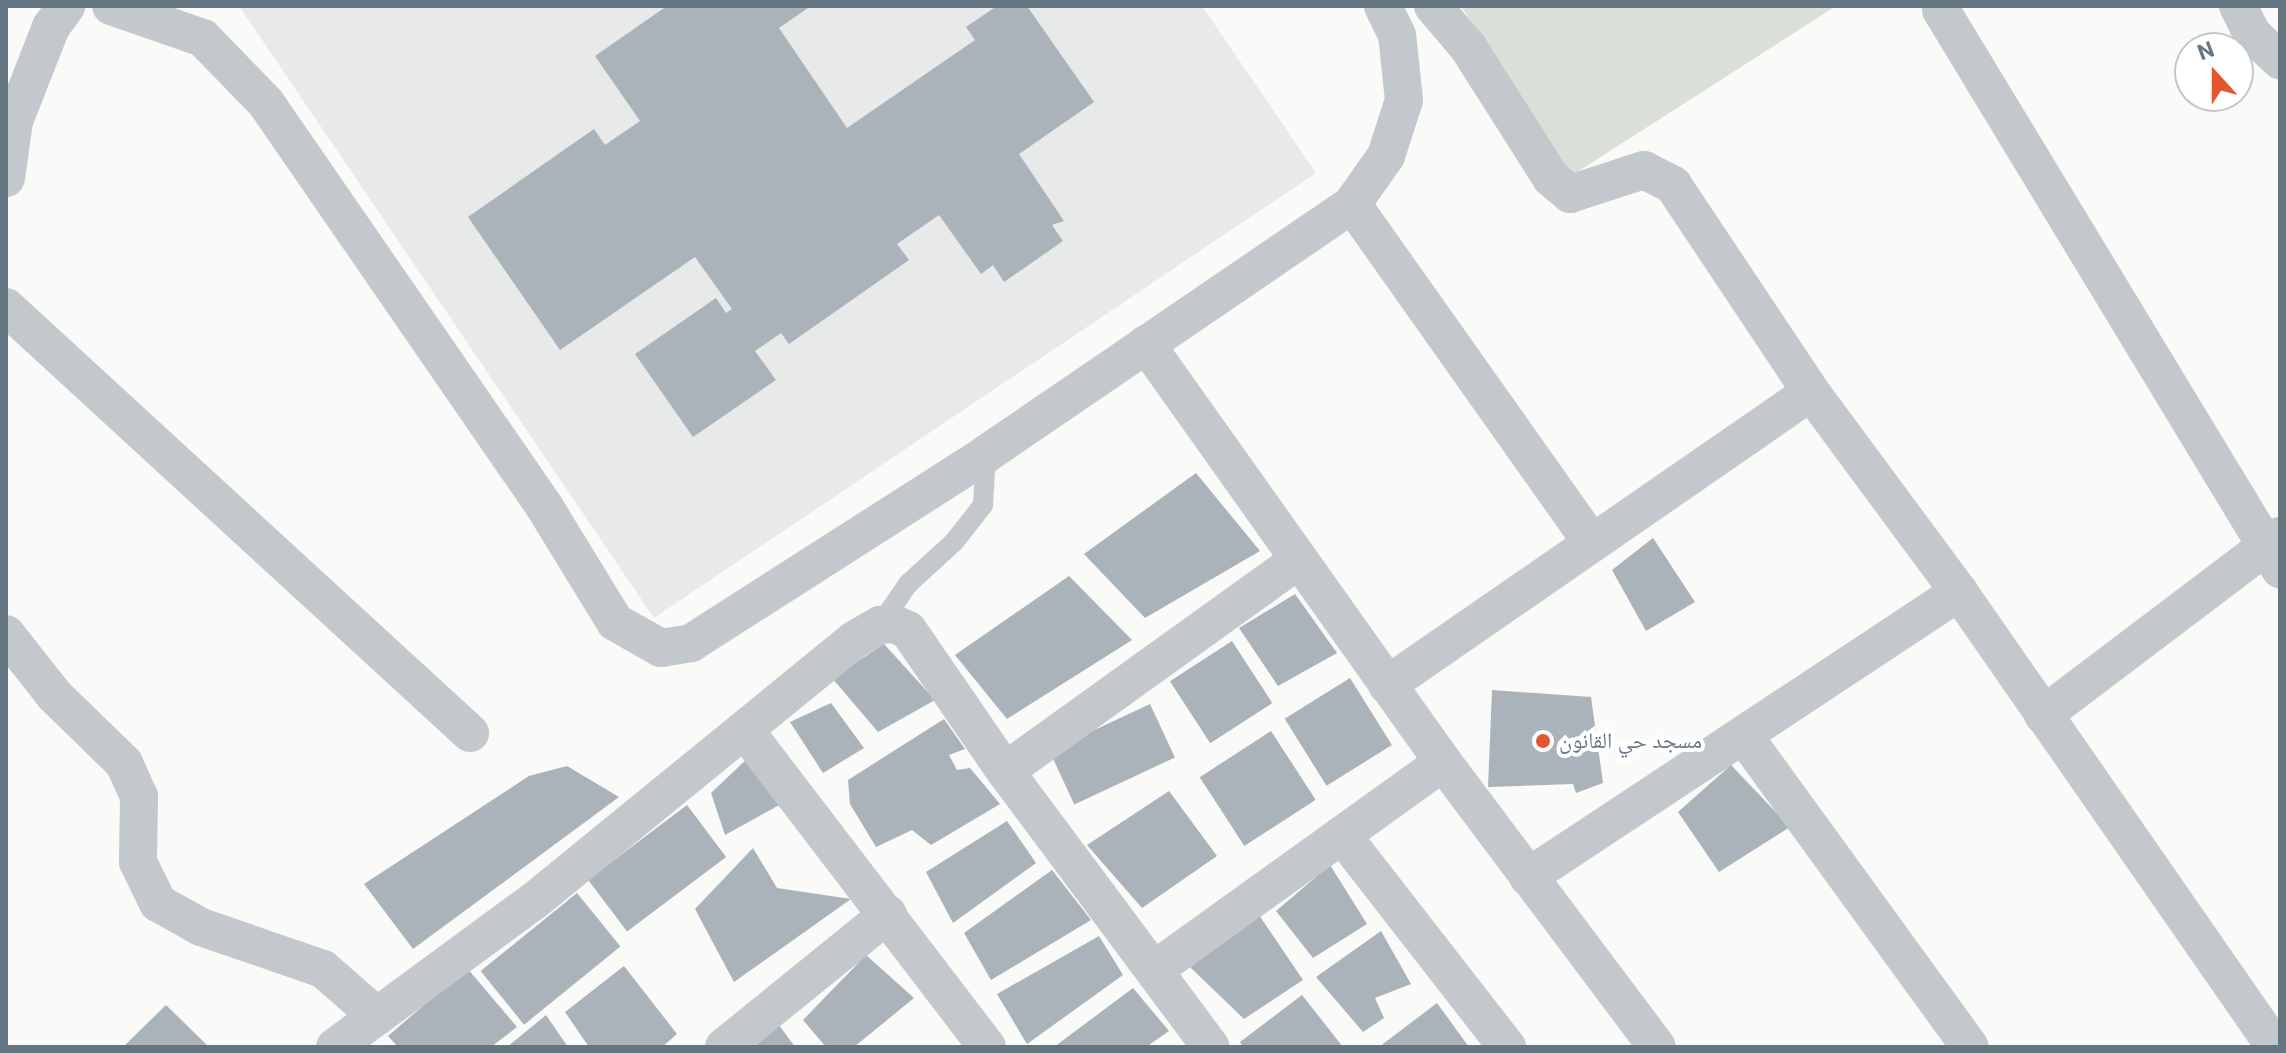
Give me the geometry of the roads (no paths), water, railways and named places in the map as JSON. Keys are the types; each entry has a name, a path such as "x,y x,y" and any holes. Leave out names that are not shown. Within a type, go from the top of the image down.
{"street":[{"path":"10,120 51,27 66,6"},
{"path":"111,6 203,38 266,103 544,506 615,622 661,648 691,643 986,454 1352,204 1386,156 1404,100 1397,35 1383,6"},
{"path":"1433,6 1468,47 1551,178 1570,194 1644,170 1673,185 1811,392 1959,592 2275,1047"},
{"path":"2238,6 2253,35 2280,60"},
{"path":"1941,10 2275,550 2043,715"},
{"path":"6,77 10,120 6,178"},
{"path":"1352,204 1590,540"},
{"path":"6,307 470,733"},
{"path":"1146,344 1387,685 1657,1047"},
{"path":"1387,685 1590,540 1811,392"},
{"path":"1005,771 1297,561"},
{"path":"1528,877 1959,592"},
{"path":"335,1047 534,901 747,733 854,640 880,625 908,630 1005,771 1211,1047"},
{"path":"6,634 55,696 124,763 139,796 138,862 158,903 201,927 323,969 377,1016"},
{"path":"747,733 987,1047"},
{"path":"1744,736 1970,1047"},
{"path":"1154,970 1443,762"},
{"path":"1342,835 1507,1047"},
{"path":"724,1047 888,914"}],"lane":[{"path":"880,625 908,584 954,542 983,505 986,454"}],"place":[{"name":"مسجد حي القانون","path":"1543,741"}]}
